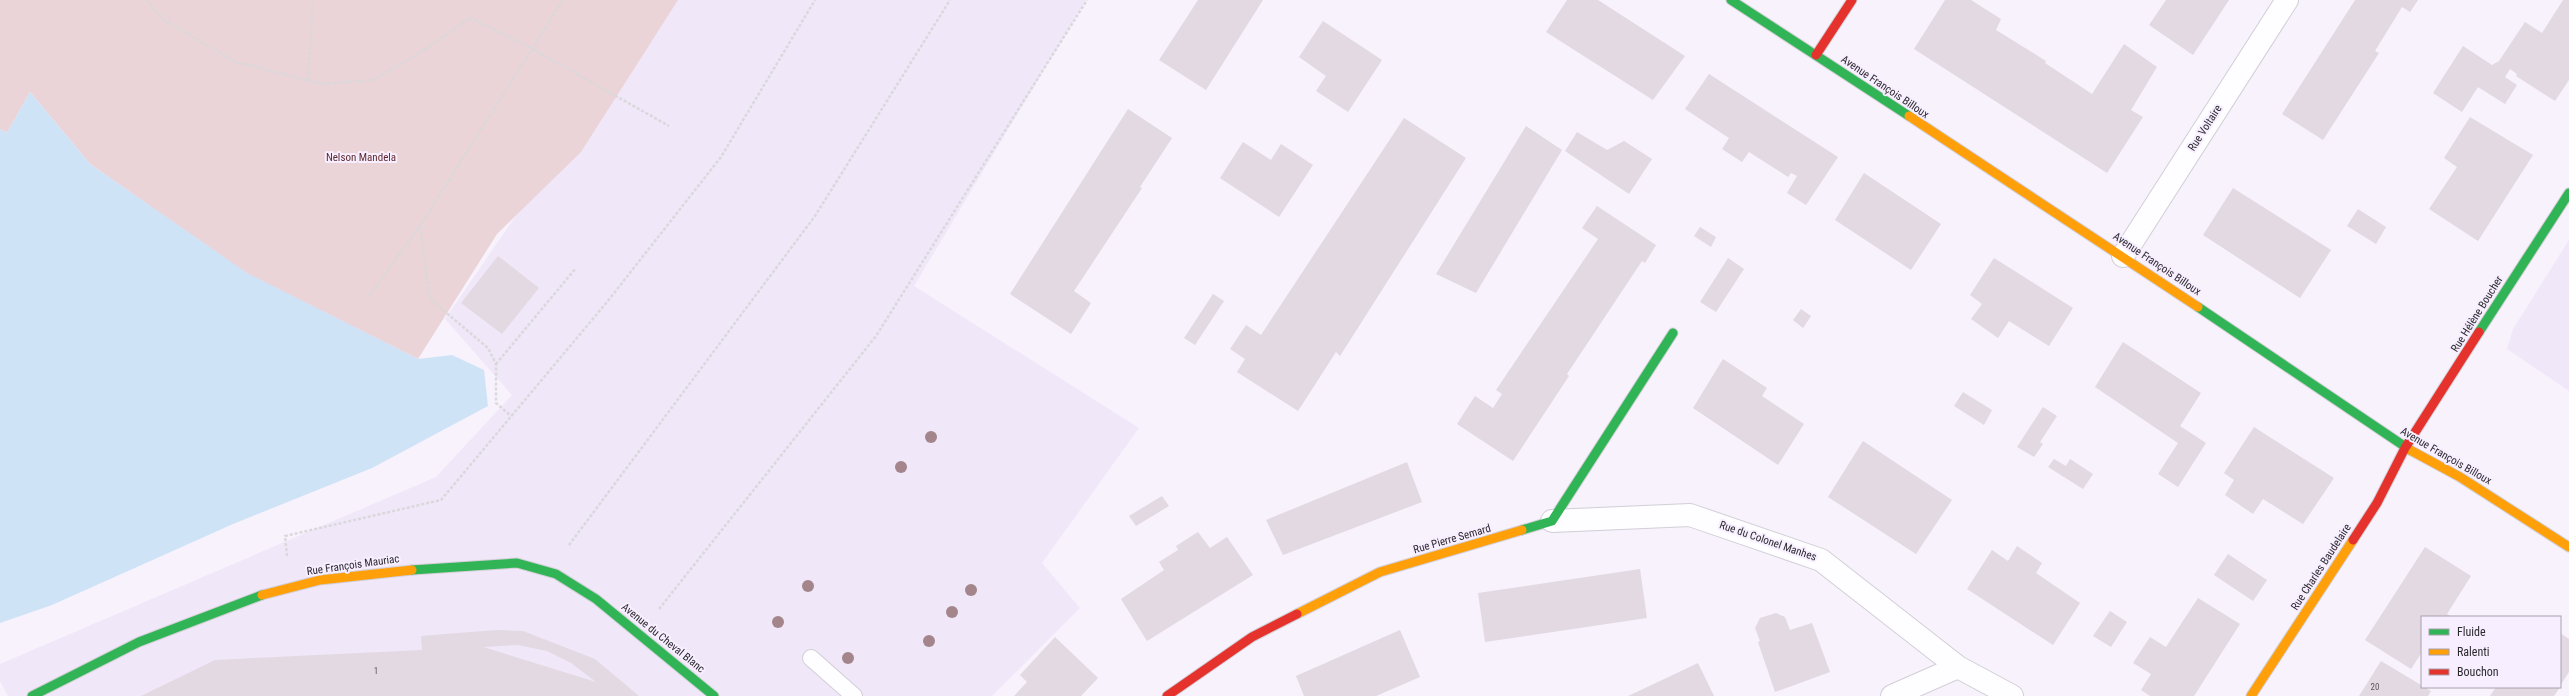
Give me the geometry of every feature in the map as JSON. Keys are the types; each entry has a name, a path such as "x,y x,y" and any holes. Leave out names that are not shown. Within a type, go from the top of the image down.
{"street":[{"name":"Avenue François Billoux","path":"1731,0 1816,55 1890,106 2123,256 2405,448 2460,477 2569,547"},
{"path":"1816,55 1852,0"},
{"name":"Rue Voltaire","path":"2123,256 2287,0"},
{"name":"Rue Hélène Boucher","path":"2405,448 2456,371 2569,193"},
{"path":"1552,521 1672,333"},
{"name":"Rue Charles Baudelaire","path":"2251,696 2378,503 2405,448"},
{"name":"Rue du Colonel Manhes","path":"1552,521 1690,515 1821,560 1958,667 2012,696"},
{"name":"Rue Pierre Semard","path":"1167,696 1252,637 1380,572 1552,521"},
{"name":"Rue François Mauriac","path":"32,696 138,642 264,594 320,580 393,571 485,564 517,564 556,574 596,599"},
{"name":"Avenue du Cheval Blanc","path":"596,599 714,696"},
{"path":"1892,696 1958,667"}],"lane":[{"path":"811,658 854,696"}],"path":[{"path":"146,0 163,19 232,61 322,84 373,80 429,48 470,18 531,48 669,126"},
{"path":"308,80 313,0"},
{"path":"368,296 420,226 562,0"},
{"path":"290,588 285,536 441,500 607,302 721,157 815,0"},
{"path":"549,572 815,216 950,0"},
{"path":"639,634 876,336 1087,0"},
{"path":"420,226 430,299 488,348 496,364 496,402 511,416"},
{"path":"496,364 576,268"}],"shaded area":[{"path":"664,0 1086,0 914,286 1139,428 1042,563 1080,608 992,696 8,696 0,681 0,664 436,477 512,395 445,319"},
{"path":"2569,240 2569,391 2507,349 2513,329"}],"green space":[{"name":"Nelson Mandela","path":"0,0 678,0 581,152 497,234 418,359 247,274 90,164 30,92 7,133 0,129"}],"water":[{"path":"30,92 90,164 247,273 418,359 452,355 484,370 488,406 372,468 233,524 52,605 0,623 0,129 7,133"}],"building":[{"path":"1198,0 1263,0 1206,90 1159,60"},
{"path":"1567,0 1598,0 1685,56 1653,100 1546,32"},
{"path":"1945,0 1971,0 2001,19 1996,30 2046,61 2045,63 2092,94 2124,44 2157,67 2131,110 2143,117 2107,173 1914,49"},
{"path":"2166,0 2229,0 2193,55 2149,25"},
{"path":"2355,0 2418,0 2410,12 2402,7 2375,51 2379,53 2323,140 2282,114"},
{"path":"2563,0 2569,0 2569,80 2555,101 2516,76 2517,74 2510,69 2505,77 2517,85 2505,104 2478,87 2462,112 2433,93 2463,46 2492,65 2499,61 2525,22 2542,33"},
{"path":"1323,21 1382,60 1348,112 1316,91 1326,76 1299,57"},
{"path":"1709,74 1838,157 1806,205 1787,193 1797,176 1791,173 1788,177 1749,152 1742,162 1722,149 1729,138 1685,109"},
{"path":"1128,109 1172,138 1140,187 1142,188 1074,291 1091,303 1071,334 1010,294"},
{"path":"2470,117 2533,155 2478,241 2429,209 2457,167 2444,158"},
{"path":"1404,118 1466,158 1340,356 1336,352 1298,411 1237,372 1245,359 1230,349 1246,325 1261,335"},
{"path":"1526,126 1562,150 1476,293 1436,274"},
{"path":"1577,132 1607,150 1624,141 1652,159 1629,194 1565,151"},
{"path":"1243,142 1271,160 1281,144 1313,165 1279,217 1220,178"},
{"path":"1864,173 1941,224 1911,270 1835,220"},
{"path":"2233,188 2331,250 2300,298 2203,235"},
{"path":"1597,206 1656,245 1645,263 1642,261 1567,374 1569,376 1513,461 1457,424 1475,396 1493,408 1502,394 1496,390 1598,239 1582,228"},
{"path":"2358,209 2386,227 2376,244 2347,226"},
{"path":"1700,227 1716,237 1711,247 1694,236"},
{"path":"498,256 539,288 502,334 461,303"},
{"path":"1728,258 1744,269 1716,312 1700,302"},
{"path":"1994,258 2073,308 2049,346 2009,321 1998,338 1971,319 1982,304 1970,295"},
{"path":"1213,294 1224,301 1195,345 1184,338"},
{"path":"1801,309 1811,316 1803,328 1793,320"},
{"path":"2123,342 2201,393 2180,426 2206,443 2178,487 2158,474 2178,443 2095,387"},
{"path":"1723,359 1767,388 1762,396 1804,424 1778,465 1693,408"},
{"path":"1963,392 1992,410 1984,425 1954,406"},
{"path":"2043,407 2057,416 2040,442 2043,444 2034,457 2017,447"},
{"path":"2254,427 2334,478 2303,524 2263,499 2253,514 2225,495 2234,480 2224,473"},
{"path":"1863,441 1952,500 1916,554 1828,497"},
{"path":"2054,459 2066,466 2070,459 2093,474 2083,489 2048,467"},
{"path":"1407,462 1422,502 1283,555 1266,520"},
{"path":"1162,496 1169,506 1136,526 1129,516"},
{"path":"1198,532 1210,548 1227,537 1253,575 1147,641 1121,599 1164,570 1159,562 1178,550 1176,546"},
{"path":"2017,546 2042,563 2036,573 2080,603 2053,645 1967,589 1992,550 2008,561"},
{"path":"2425,547 2471,576 2447,614 2450,616 2421,616 2421,654 2411,669 2365,640"},
{"path":"2228,554 2267,580 2253,601 2214,575"},
{"path":"1640,569 1647,618 1485,642 1478,593"},
{"path":"2198,598 2240,624 2194,696 2150,696 2141,690 2151,674 2133,663 2150,637 2166,647"},
{"path":"2110,611 2127,622 2111,647 2093,636"},
{"path":"1776,613 1785,617 1790,630 1812,623 1830,672 1775,692 1758,642 1760,641 1755,628 1760,618"},
{"path":"496,630 523,631 595,659 639,696 141,696 215,660 422,650 421,636","holes":["518,645 547,651 571,663 596,682 483,647"]},
{"path":"1400,630 1420,677 1376,696 1304,696 1296,676"},
{"path":"2561,634 2569,639 2569,672 2561,684"},
{"path":"1055,637 1098,678 1081,696 1014,696 1027,682 1020,675"},
{"path":"2381,661 2421,685 2421,688 2426,688 2431,691 2428,696 2359,696"},
{"path":"1698,663 1714,696 1628,696 1641,690"},
{"path":"2495,688 2559,688 2554,696 2490,696"}],"traffic: fast":[{"path":"1731,0 1909,116"},
{"path":"2479,332 2569,193"},
{"path":"2198,307 2410,450"},
{"path":"1522,530 1552,521 1673,333"},
{"path":"412,570 517,563 556,574 596,599 714,696"},
{"path":"32,696 139,642 262,595"}],"traffic: slow":[{"path":"1909,116 2198,307"},
{"path":"2410,450 2460,477 2569,547"},
{"path":"1297,614 1380,572 1522,530"},
{"path":"2251,696 2353,540"},
{"path":"262,595 320,580 412,570"}],"traffic: jam":[{"path":"1816,55 1852,0"},
{"path":"2353,540 2377,503 2405,448 2479,332"},
{"path":"1167,696 1252,637 1297,614"}]}
